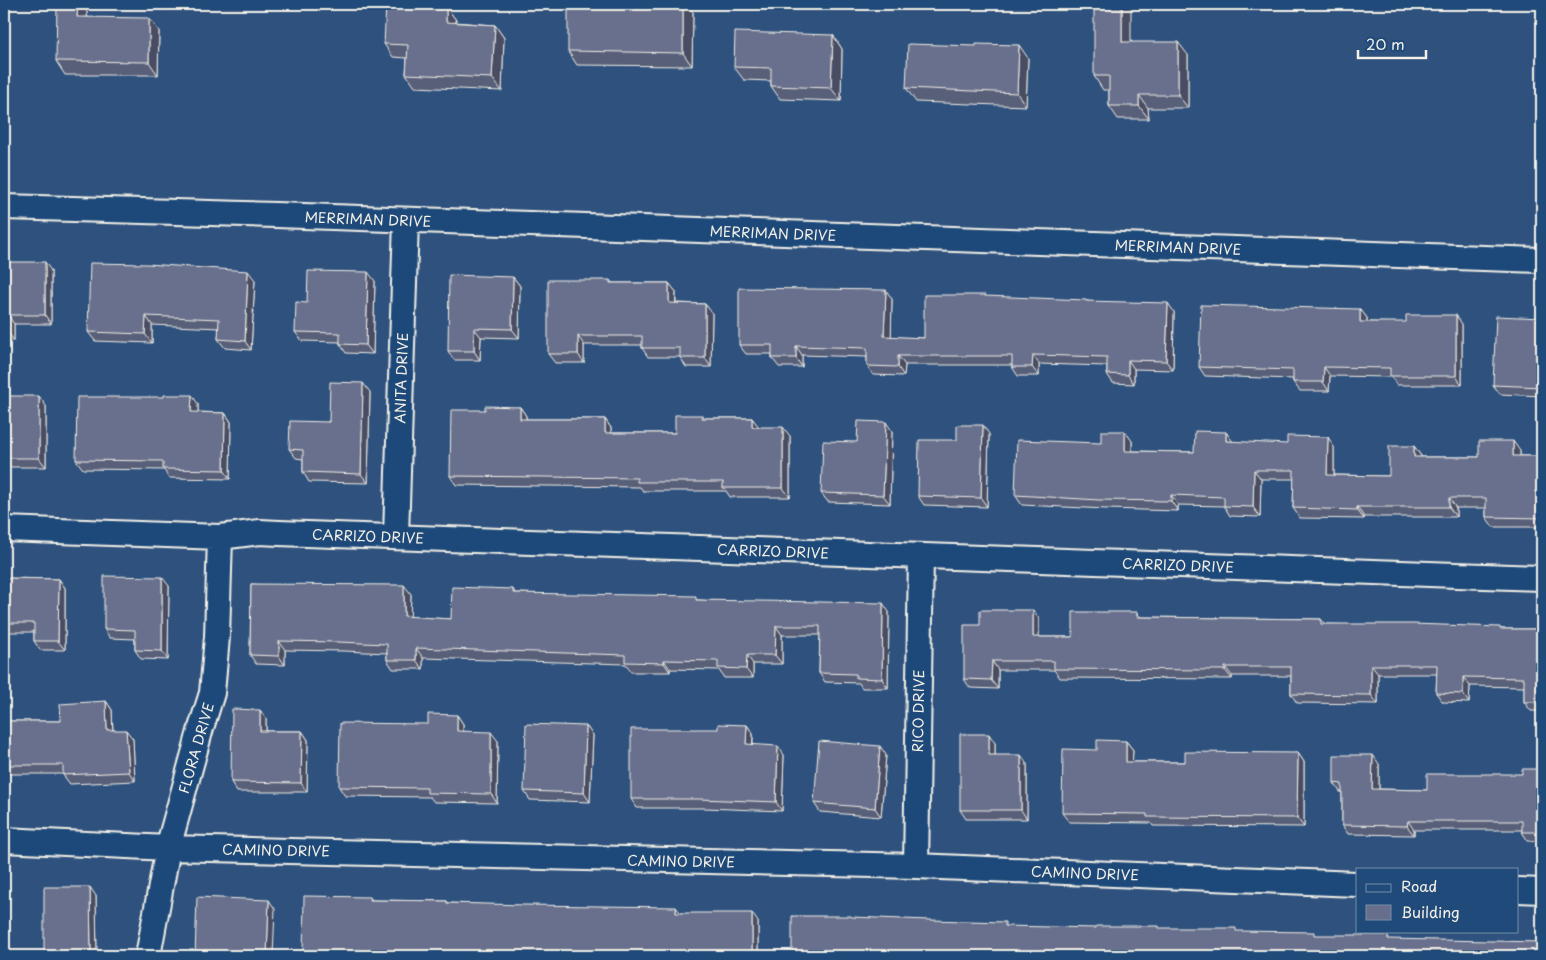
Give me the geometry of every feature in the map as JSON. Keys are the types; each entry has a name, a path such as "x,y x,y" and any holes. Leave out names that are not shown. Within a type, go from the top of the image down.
{"street":[{"name":"MERRIMAN DRIVE","path":"4,207 1542,260"},
{"name":"ANITA DRIVE","path":"396,536 406,220"},
{"name":"CARRIZO DRIVE","path":"4,529 220,537 260,532 396,536 1542,578"},
{"name":"FLORA DRIVE","path":"148,956 168,848 212,693 217,637 220,537"},
{"name":"RICO DRIVE","path":"916,866 920,556"},
{"name":"CAMINO DRIVE","path":"4,840 168,848 916,866 1356,884"},
{"path":"1518,890 1542,891"}],"building":[{"path":"57,4 78,4 77,17 149,18 149,62 56,61"},
{"path":"386,4 446,7 446,22 495,25 492,78 406,74 408,45 384,44"},
{"path":"568,4 683,4 683,53 568,51"},
{"path":"1094,4 1122,4 1122,42 1178,42 1178,95 1139,95 1139,106 1109,106 1109,76 1094,76"},
{"path":"735,32 833,35 831,88 771,86 771,68 734,67"},
{"path":"908,44 1019,45 1017,93 906,88"},
{"path":"4,262 45,262 45,315 8,315 8,332 4,332"},
{"path":"90,263 147,264 248,271 245,341 218,339 219,319 146,316 145,334 88,332"},
{"path":"308,271 368,272 366,345 340,344 340,333 295,332 296,302 307,303"},
{"path":"449,275 513,277 512,329 474,328 474,351 448,351"},
{"path":"548,280 610,280 610,283 669,283 669,303 705,304 705,358 680,358 680,348 642,348 642,336 578,336 578,354 548,354"},
{"path":"739,288 886,290 884,336 924,338 924,295 985,295 1086,301 1168,303 1166,361 1128,360 1128,375 1107,374 1107,357 1033,355 1032,367 1012,367 1012,356 898,356 898,367 867,366 867,348 796,346 796,358 772,358 772,345 739,345"},
{"path":"1201,305 1360,309 1360,322 1406,322 1406,315 1456,315 1456,376 1390,376 1390,368 1324,367 1323,382 1293,382 1293,370 1199,367"},
{"path":"1496,316 1542,318 1542,387 1493,385"},
{"path":"330,382 363,383 361,474 303,472 303,450 289,449 290,421 329,422"},
{"path":"164,395 192,395 191,412 225,413 224,470 163,469 163,461 76,460 77,397 164,397"},
{"path":"4,396 39,396 39,458 4,458"},
{"path":"485,406 520,407 520,419 605,419 605,433 675,433 675,415 702,415 702,418 752,418 752,427 783,427 783,488 723,488 723,482 637,482 637,478 450,476 451,410 485,410"},
{"path":"858,421 886,422 883,495 821,493 823,441 857,442"},
{"path":"957,425 983,425 981,498 918,496 919,440 957,440"},
{"path":"1101,431 1125,431 1125,451 1194,452 1195,431 1226,432 1226,441 1287,444 1287,436 1328,437 1327,475 1389,476 1389,446 1414,446 1414,457 1479,457 1479,441 1513,441 1513,456 1542,456 1542,518 1486,517 1486,498 1449,498 1449,507 1357,507 1357,510 1293,508 1294,470 1254,470 1253,507 1224,506 1224,497 1171,495 1171,501 1099,500 1015,495 1017,440 1101,443"},
{"path":"104,576 162,577 162,651 135,650 135,630 104,629"},
{"path":"4,578 59,579 58,641 34,641 34,623 4,623"},
{"path":"251,584 404,585 404,616 451,619 452,587 513,589 513,593 696,596 696,600 883,603 882,679 856,678 856,674 819,673 820,626 776,626 775,655 747,655 746,669 718,668 718,661 664,660 664,663 625,662 625,655 416,648 416,660 387,660 387,644 338,642 279,641 279,656 250,655"},
{"path":"980,610 1033,610 1033,637 1073,637 1073,612 1137,612 1137,617 1321,619 1321,624 1413,624 1500,627 1500,629 1542,629 1542,702 1524,702 1524,678 1463,677 1463,694 1436,693 1437,665 1371,665 1371,695 1291,694 1291,667 1225,667 1225,670 1054,669 1054,661 992,661 991,680 964,679 964,625 980,625"},
{"path":"106,701 107,730 126,730 129,772 63,775 63,765 4,765 4,721 61,721 60,704"},
{"path":"232,709 260,710 260,731 302,731 301,783 231,782"},
{"path":"428,714 457,715 457,731 491,732 491,794 427,793 427,788 339,787 340,723 428,724"},
{"path":"526,724 586,726 584,793 524,791"},
{"path":"718,724 747,725 746,744 778,746 776,802 631,799 631,729 718,729"},
{"path":"960,734 989,734 989,755 1021,755 1021,810 960,810"},
{"path":"1097,740 1126,741 1126,762 1185,762 1185,752 1298,753 1297,818 1147,817 1147,814 1062,813 1063,749 1097,750"},
{"path":"819,741 880,746 875,808 814,803"},
{"path":"1334,755 1373,755 1372,789 1427,790 1427,774 1522,774 1522,769 1542,769 1542,832 1522,832 1522,821 1408,821 1407,826 1342,825 1342,784 1334,783"},
{"path":"44,887 90,887 91,955 44,956"},
{"path":"304,896 370,897 370,900 447,901 447,903 676,907 676,913 752,913 752,956 303,956"},
{"path":"197,897 269,900 267,956 195,956"},
{"path":"792,916 851,916 1005,922 1005,926 1236,928 1236,931 1314,932 1314,935 1388,935 1388,939 1542,942 1542,956 792,956"}]}
